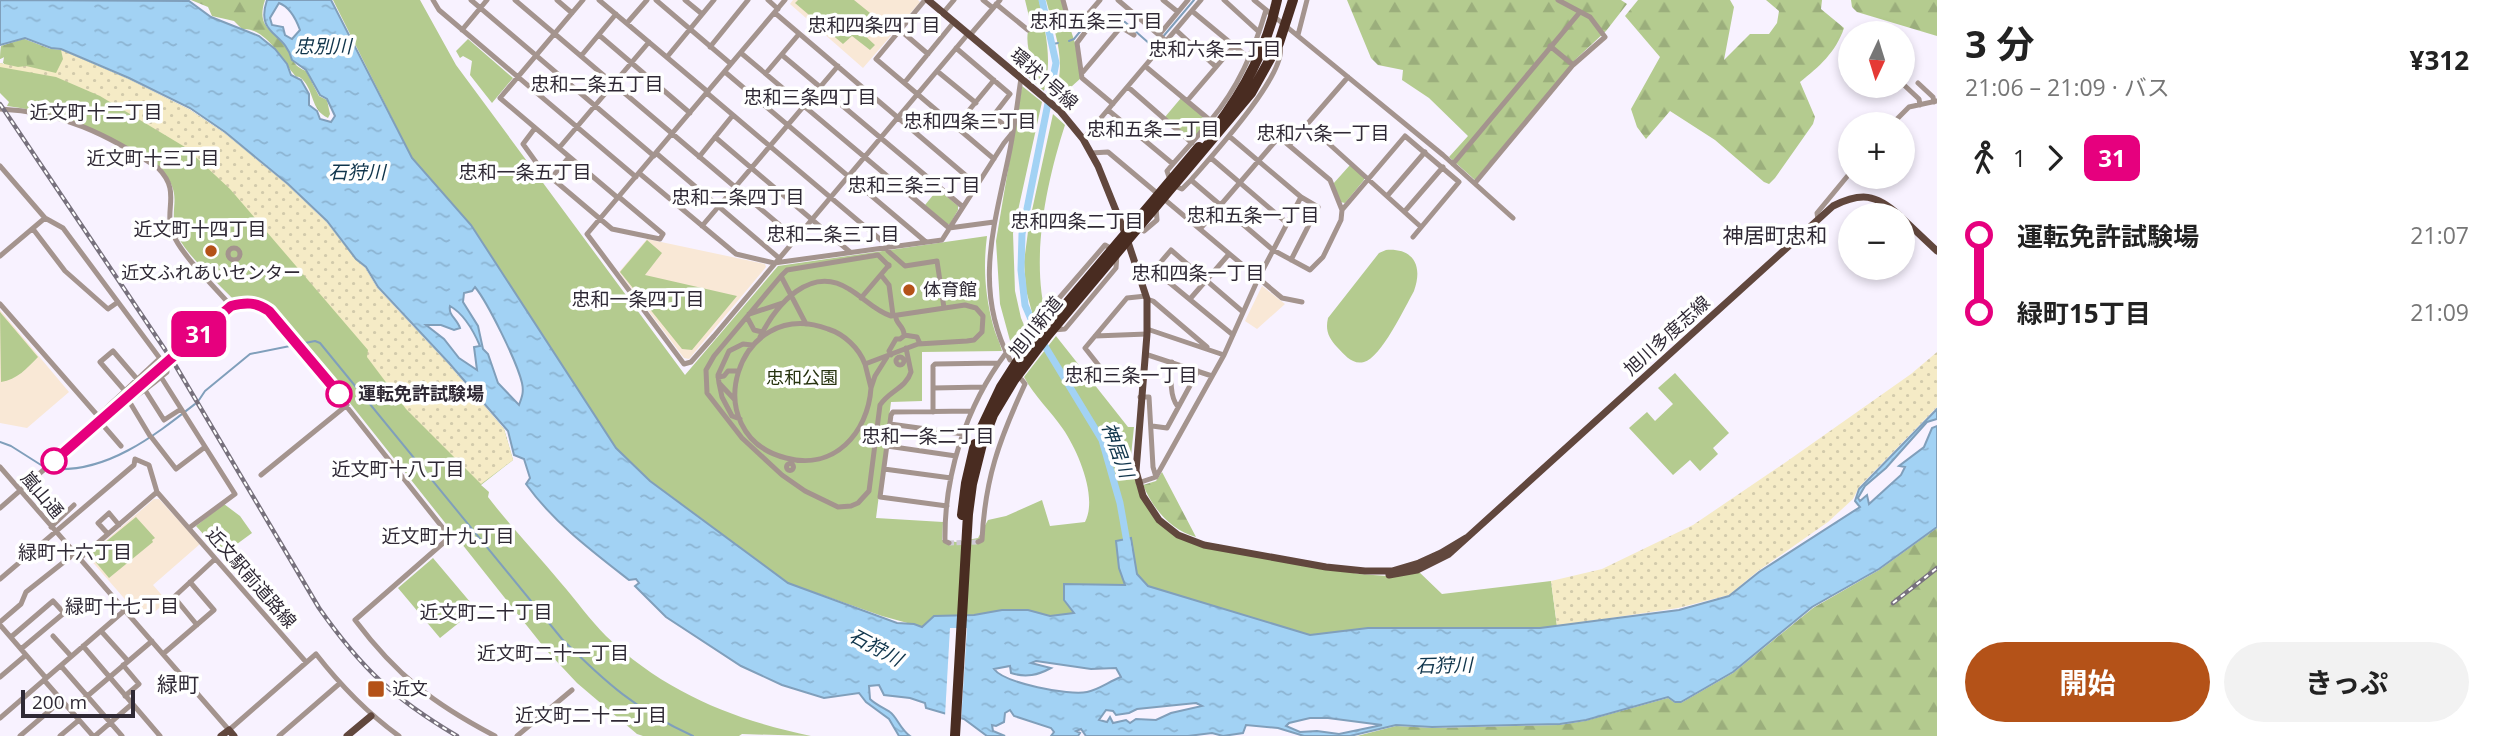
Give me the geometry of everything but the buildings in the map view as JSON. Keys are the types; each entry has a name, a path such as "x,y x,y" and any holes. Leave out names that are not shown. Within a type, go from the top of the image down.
{"highway":[{"name":"旭川新道","path":"1173,183 1251,93 1279,43 1293,0"},
{"name":"旭川新道","path":"1126,237 1140,227 1235,103 1250,77 1270,14 1277,1"},
{"name":"旭川新道","path":"955,736 966,483 986,414 1001,387 1030,351 1159,201"},
{"name":"旭川新道","path":"948,736 963,553"}],"main road":[{"name":"環状1号線","path":"927,0 1060,111 1091,153 1126,237"},
{"name":"旭川多度志線","path":"1839,203 1863,196 1884,203"},
{"name":"旭川多度志線","path":"1126,237 1146,297 1147,331 1136,457 1138,483 1159,520 1192,541 1373,576 1399,574 1441,559 1838,204"},
{"name":"旭川多度志線","path":"1915,230 1937,251"},
{"path":"353,734 371,716"},
{"path":"221,736 232,733"}],"street":[{"path":"433,0 439,10 576,127 736,254 777,260 888,249 942,240 1013,132"},
{"path":"471,0 719,207 777,260"},
{"path":"462,30 487,0"},
{"path":"514,0 795,238"},
{"path":"557,0 572,13"},
{"path":"535,128 523,144 541,169 612,229 660,239 663,234 500,98 583,0"},
{"path":"599,0 830,197 905,265 937,261 946,308 949,310 895,317 881,316 865,305 867,302 841,284 823,281 801,286 791,294 752,345 738,371 735,400 740,419 754,440 765,450 800,460"},
{"path":"627,23 646,0"},
{"path":"656,0 731,64"},
{"path":"685,0 702,14"},
{"path":"667,57 714,0"},
{"path":"710,47 748,0"},
{"path":"768,0 799,34 977,185"},
{"path":"785,0 587,234 679,360 685,364 690,363 996,4"},
{"path":"927,0 876,60 994,159"},
{"path":"943,13 954,0"},
{"path":"984,0 996,4 1028,30"},
{"path":"1063,0 1070,26 1073,28 1089,20 1121,27 1134,35"},
{"path":"1100,0 1077,43 1082,78 1173,164"},
{"path":"1118,0 1162,38"},
{"path":"1163,0 1178,12"},
{"path":"1083,139 1145,66 1188,0"},
{"path":"1162,38 1176,30 1201,0"},
{"path":"1223,0 1259,32"},
{"path":"1254,0 1453,164 1513,218"},
{"path":"1297,34 1307,0"},
{"path":"1475,183 1573,65 1605,37 1590,17 1558,0"},
{"path":"1192,11 1250,59"},
{"path":"1453,164 1580,12"},
{"path":"581,57 616,14"},
{"path":"1270,14 1259,32 1250,59 1233,91 1211,121 1167,171 1173,183 1182,189 1229,136 1276,69 1282,54 1279,43"},
{"path":"905,82 954,22"},
{"path":"1083,72 1121,27"},
{"path":"900,30 928,54"},
{"path":"1176,30 1216,67"},
{"path":"766,74 799,34"},
{"path":"598,35 690,113"},
{"path":"559,148 649,42"},
{"path":"1187,101 1234,46"},
{"path":"1550,46 1573,65"},
{"path":"957,48 1010,94 993,116 1013,132"},
{"path":"741,53 948,229 994,222"},
{"path":"782,55 962,207"},
{"path":"702,226 838,66"},
{"path":"1145,66 1211,121"},
{"path":"937,71 975,103"},
{"path":"725,72 926,242"},
{"path":"1289,145 1348,77"},
{"path":"1010,360 997,323 988,279 994,222 1021,78"},
{"path":"956,126 994,80"},
{"path":"1903,112 1936,101 1918,83"},
{"path":"1128,87 1192,143"},
{"path":"1915,95 1920,105"},
{"path":"0,109 32,111 63,118 108,137 158,169 167,179 172,196 171,228 178,244 231,306"},
{"path":"699,157 733,115"},
{"path":"1307,124 1370,178 1421,227"},
{"path":"1191,180 1273,250 1310,270 1323,257 1342,211 1405,136 1408,128"},
{"path":"1229,136 1301,197 1318,206 1291,260"},
{"path":"1405,136 1459,182 1413,237"},
{"path":"715,137 850,253"},
{"path":"1200,229 1279,137 1330,180 1342,211"},
{"path":"1091,153 1108,152 1159,201 1200,229 1282,298 1302,302"},
{"path":"1388,195 1425,152"},
{"path":"552,177 569,157"},
{"path":"1211,158 1287,223"},
{"path":"1405,211 1443,167"},
{"path":"1,168 45,218 63,228 167,368 161,377 145,390 79,439"},
{"path":"1818,220 1817,213 1838,188"},
{"path":"1138,483 1156,477 1224,355 1258,279 1301,197"},
{"path":"0,256 45,218"},
{"path":"33,229 65,271 108,309 118,302"},
{"path":"1143,283 1171,250 1243,313"},
{"path":"1048,329 1065,329 1116,268 1114,251"},
{"path":"1190,299 1229,254"},
{"path":"889,266 878,256 787,270 709,363 705,384 711,399 758,456 805,491 838,507 851,506 864,497 871,484 880,405 909,378 911,367"},
{"path":"861,298 896,258"},
{"path":"1154,270 1233,335"},
{"path":"881,275 889,285 895,317 903,328 904,335"},
{"path":"930,276 939,275"},
{"path":"781,276 806,324"},
{"path":"1100,367 1085,348 1127,298 1146,297 1153,301 1209,349"},
{"path":"173,356 231,306 251,303 262,306 278,320 450,537 355,620 375,647 408,681 452,713 495,736"},
{"path":"748,315 783,303"},
{"path":"0,304 98,416"},
{"path":"782,475 789,466 800,460 832,454 851,440 867,415 875,376 898,356 920,344 967,341 979,336 984,322 976,308 965,305 946,308"},
{"path":"748,315 754,330 761,335"},
{"path":"795,324 796,320 803,317"},
{"path":"761,335 795,324 822,327 842,335 865,364 871,388"},
{"path":"1095,336 1147,331 1224,355"},
{"path":"904,335 917,337 920,344"},
{"path":"904,335 896,339 890,349 911,367"},
{"path":"740,419 732,416 722,397 719,380 725,358 736,347 743,344 752,345"},
{"path":"125,391 100,362 113,351 137,379"},
{"path":"949,543 945,541 947,506 956,456 972,411 1006,353"},
{"path":"1145,354 1212,376"},
{"path":"725,358 736,356 742,360"},
{"path":"865,364 898,356"},
{"path":"898,356 911,367"},
{"path":"79,439 98,416 137,379 161,362"},
{"path":"0,508 161,362"},
{"path":"1172,362 1174,402 1178,407"},
{"path":"933,412 935,364 998,363"},
{"path":"719,380 728,371 738,371"},
{"path":"1152,426 1167,428 1198,371"},
{"path":"161,377 235,494 189,528"},
{"path":"719,380 735,400"},
{"path":"978,542 982,540 987,487 994,457 1025,384 1022,380"},
{"path":"933,388 984,387"},
{"path":"145,390 164,420 183,412"},
{"path":"1140,397 1149,397 1153,467 1156,477"},
{"path":"129,401 151,437 176,468 205,447"},
{"path":"261,475 348,405"},
{"path":"947,506 880,496 893,412 972,411"},
{"path":"102,424 121,446"},
{"path":"890,424 963,434"},
{"path":"887,446 956,456"},
{"path":"783,457 789,466"},
{"name":"近文駅前道路線","path":"56,533 134,465 135,459 149,465 157,492 306,662 316,654 339,684 371,716 399,736"},
{"name":"嵐山通","path":"0,467 232,733"},
{"path":"884,469 951,478"},
{"path":"79,559 157,492"},
{"path":"51,527 74,505"},
{"path":"108,534 98,523 109,513 119,525"},
{"path":"0,579 56,533"},
{"path":"74,554 26,592 21,604 0,623 3,633 21,649 94,736 132,704"},
{"path":"197,625 173,597 215,559"},
{"path":"163,654 214,610 190,582"},
{"path":"10,637 53,601 64,613 21,649"},
{"path":"0,718 125,610"},
{"path":"101,631 139,684 125,696"},
{"path":"53,636 71,656"},
{"path":"71,710 152,641"},
{"path":"83,646 156,735"},
{"path":"0,677 26,655"},
{"path":"232,733 306,662"},
{"path":"61,666 122,736"},
{"path":"279,736 339,684"},
{"path":"517,736 572,690"},
{"path":"20,736 62,700"},
{"path":"60,736 79,720"}],"shaded area":[{"path":"793,0 920,2 863,68 790,4"},
{"path":"647,239 765,264 766,267 689,359 684,358 619,272"},
{"path":"1262,286 1285,304 1257,329 1245,321"},
{"path":"0,310 69,392 27,428 0,423"},
{"path":"154,499 159,499 200,544 153,585 167,601 150,616 135,601 130,605 89,555"}],"green space":[{"path":"191,0 265,0 264,22 286,46 295,63 306,71 319,96 327,100 330,114 328,118 318,110 306,84 295,75 265,38 258,33 242,29 234,21 212,16 208,7"},
{"name":"忠和公園","path":"333,0 420,0 456,65 685,375 778,266 987,236 987,291 993,325 1002,351 922,352 922,401 891,402 876,518 943,522 942,540 956,542 978,538 988,520 1006,516 1042,500 1050,526 1085,522 1088,512 1088,487 1075,449 1024,377 1056,336 1128,427 1134,427 1131,456 1138,483 1159,520 1192,541 1359,574 1387,576 1417,570 1442,594 1551,581 1557,626 1368,628 1310,635 1148,586 1137,574 1130,539 1116,541 1119,568 1126,585 1065,584 1074,613 1050,616 1028,610 1002,610 974,615 934,616 922,627 788,583 650,481 616,448 471,225 412,158"},
{"path":"798,0 854,0 875,17 862,33 875,45 870,50 852,36 843,44 795,3"},
{"path":"1025,0 1039,0 1048,56 1044,91 1026,75 1029,62 1028,31 1032,29"},
{"path":"1046,0 1061,0 1075,43 1081,78 1071,87 1068,110 1054,98 1060,60"},
{"path":"1347,0 1621,0 1627,4 1606,31 1576,59 1475,180 1449,157 1468,136 1429,98 1402,80 1403,70 1378,65 1371,58"},
{"path":"1638,0 1730,0 1734,7 1724,60 1750,34 1769,34 1777,23 1779,11 1766,0 1822,0 1821,9 1838,23 1838,40 1826,58 1800,82 1815,117 1813,124 1769,184 1715,140 1670,111 1646,139 1637,127 1631,109 1660,57 1625,16"},
{"path":"1851,0 1937,0 1937,36 1915,29 1915,21 1887,21 1857,12 1852,7"},
{"path":"24,39 50,49 61,50 190,110 224,133 286,184 326,222 365,268 377,288 504,429 513,460 481,485 489,492 488,497 497,508 600,630 628,656 652,673 701,701 755,722 811,736 643,736 637,734 577,683 547,651 272,305 251,299 234,300 187,250 174,224 172,187 160,168 88,127 51,114 7,106 9,102 0,93 0,63 4,64 4,57 0,59 1,46"},
{"path":"24,39 60,50 61,60 56,71 27,65 26,53 21,56 18,66 3,63 4,57 0,59 1,46"},
{"path":"468,39 513,78 492,103 470,75 472,61 463,56 460,58 456,51"},
{"path":"1022,86 1042,102 1013,233 1015,291 1021,318 1030,339 1015,359 1000,304 996,241"},
{"path":"1181,98 1208,121 1192,140 1165,117"},
{"path":"1053,114 1065,125 1042,222 1040,273 1047,320 1037,331 1026,290 1024,262 1029,224"},
{"path":"1350,165 1364,180 1345,203 1340,202 1333,184"},
{"path":"938,189 958,206 950,224 925,205"},
{"path":"647,240 662,253 645,275 737,296 692,350 682,349 620,272"},
{"path":"1386,250 1403,252 1414,260 1417,282 1399,319 1378,351 1364,362 1352,361 1332,340 1327,331 1328,318 1379,253"},
{"path":"0,312 38,357 17,376 1,382"},
{"path":"1675,373 1729,433 1713,448 1718,454 1700,471 1690,460 1673,475 1629,428 1647,412 1655,421 1673,404 1658,388"},
{"path":"1162,472 1196,537 1171,524 1147,494 1143,485 1156,481"},
{"path":"224,504 240,516 252,533 222,555 196,526"},
{"path":"136,517 155,538 109,578 93,559 92,553"},
{"path":"1937,528 1937,736 1357,736 1396,726 1433,728 1559,725 1585,721 1668,698 1675,703 1681,703 1733,673 1813,608 1879,570"},
{"path":"433,558 476,609 440,638 398,588"}],"sand":[{"path":"61,50 190,110 224,133 286,184 326,222 365,268 377,288 504,429 513,460 481,484 406,409 367,357 368,350 230,189 185,147 100,96 56,77 0,67 0,63 56,73 63,59"},
{"path":"1937,352 1937,407 1859,487 1853,499 1828,522 1758,571 1729,595 1678,608 1557,626 1551,581 1602,569 1693,525 1911,374"}],"water":[{"name":"石狩川","path":"0,0 189,1 211,17 259,36 275,49 287,64 291,75 301,80 309,94 309,105 317,111 320,119 331,122 335,116 327,99 320,95 306,70 292,60 283,43 268,27 264,12 267,0 331,0 412,158 471,225 616,448 650,481 788,583 897,623 922,627 934,616 974,615 1002,610 1028,610 1050,616 1074,613 1064,600 1064,584 1125,585 1119,568 1116,541 1131,538 1137,574 1148,586 1310,635 1368,628 1540,628 1679,610 1729,596 1759,572 1860,507 1855,501 1859,489 1937,409 1937,419 1927,422 1886,468 1865,486 1858,498 1860,501 1867,495 1869,504 1901,475 1905,467 1899,466 1924,447 1932,428 1937,426 1937,527 1879,569 1812,607 1733,672 1681,702 1675,702 1668,697 1586,720 1560,724 1432,727 1396,725 1350,736 1304,736 1278,728 1246,725 1243,733 1223,736 1212,733 1188,736 1086,736 1081,729 1076,731 1080,733 1078,736 1051,736 1054,732 1051,728 1014,716 1010,710 1005,713 1004,722 992,725 993,731 1005,736 987,736 964,719 926,708 925,703 910,698 884,695 879,685 869,686 870,699 892,714 910,736 899,736 889,719 866,702 859,693 824,698 782,685 741,666 666,617 635,586 639,583 636,579 629,580 574,536 548,511 526,484 530,478 524,459 514,455 508,431 378,287 366,267 356,259 327,221 288,184 225,132 190,108 61,49 25,38 0,45","holes":["279,3 289,10 300,30 292,39 285,35 283,27 272,25 270,18","475,287 502,333 522,383 519,405 498,383 488,354 483,349 478,326 463,302 464,293","450,306 464,318 478,341 480,346 474,347 477,370 459,358 444,339 426,325 441,325 454,330 460,328 450,312","1036,661 1091,669 1116,668 1121,677 1091,691 1078,693 1023,683 994,669 1010,666 1011,673 1027,675 1051,668 1031,663","1196,703 1202,706 1171,713 1156,720 1136,719 1130,723 1126,720 1113,723 1110,717 1107,722 1099,720 1106,710 1113,711 1116,715 1137,709","1310,718 1382,725 1339,734 1300,732 1286,726"]}],"pier":[{"path":"950,628 967,628 961,721 945,716"}],"waterway":[{"name":"神居川","path":"1042,0 1056,63 1022,234 1021,270 1025,305 1037,333 1102,440 1120,503 1128,548"},
{"path":"1069,41 1095,17 1125,22 1151,45 1156,45 1194,0"},
{"name":"神居川","path":"1053,44 1058,43"},
{"path":"300,344 315,341 320,343 562,639 622,694 655,716 693,736"},
{"path":"199,400 205,391 250,354 295,345"},
{"path":"52,469 72,469 111,459 146,440 195,404"},
{"path":"0,442 41,465"}],"tunnel":[{"path":"949,543 978,542"}],"railway":[{"path":"0,104 174,363 319,608 380,681 414,709 457,736"},
{"path":"1893,603 1937,568"}],"bus line":[{"name":"31","path":"54,461 231,306 243,303 262,306 269,311 339,394"}],"place":[{"name":"近文ふれあいセンター","path":"211,251"},
{"name":"体育館","path":"909,290"},
{"name":"運転免許試験場","path":"339,394"},
{"name":"近文","path":"376,689"}],"district":[{"name":"忠和五条三丁目","path":"1096,21"},
{"name":"忠和四条四丁目","path":"874,25"},
{"name":"忠和六条二丁目","path":"1215,49"},
{"name":"忠和二条五丁目","path":"597,84"},
{"name":"忠和三条四丁目","path":"810,97"},
{"name":"近文町十二丁目","path":"96,112"},
{"name":"忠和四条三丁目","path":"970,121"},
{"name":"忠和五条二丁目","path":"1153,129"},
{"name":"忠和六条一丁目","path":"1323,133"},
{"name":"近文町十三丁目","path":"153,158"},
{"name":"忠和一条五丁目","path":"525,172"},
{"name":"忠和三条三丁目","path":"914,185"},
{"name":"忠和二条四丁目","path":"738,197"},
{"name":"忠和五条一丁目","path":"1253,215"},
{"name":"忠和四条二丁目","path":"1077,221"},
{"name":"近文町十四丁目","path":"200,229"},
{"name":"忠和二条三丁目","path":"833,234"},
{"name":"神居町忠和","path":"1775,236"},
{"name":"忠和四条一丁目","path":"1198,273"},
{"name":"忠和一条四丁目","path":"638,299"},
{"name":"忠和三条一丁目","path":"1131,375"},
{"name":"忠和一条二丁目","path":"928,436"},
{"name":"近文町十八丁目","path":"398,469"},
{"name":"近文町十九丁目","path":"448,536"},
{"name":"緑町十六丁目","path":"75,552"},
{"name":"緑町十七丁目","path":"122,606"},
{"name":"近文町二十丁目","path":"486,612"},
{"name":"近文町二十一丁目","path":"553,653"},
{"name":"緑町","path":"178,685"},
{"name":"近文町二十二丁目","path":"591,715"}],"water label":[{"name":"忠別川","path":"323,46"}]}
